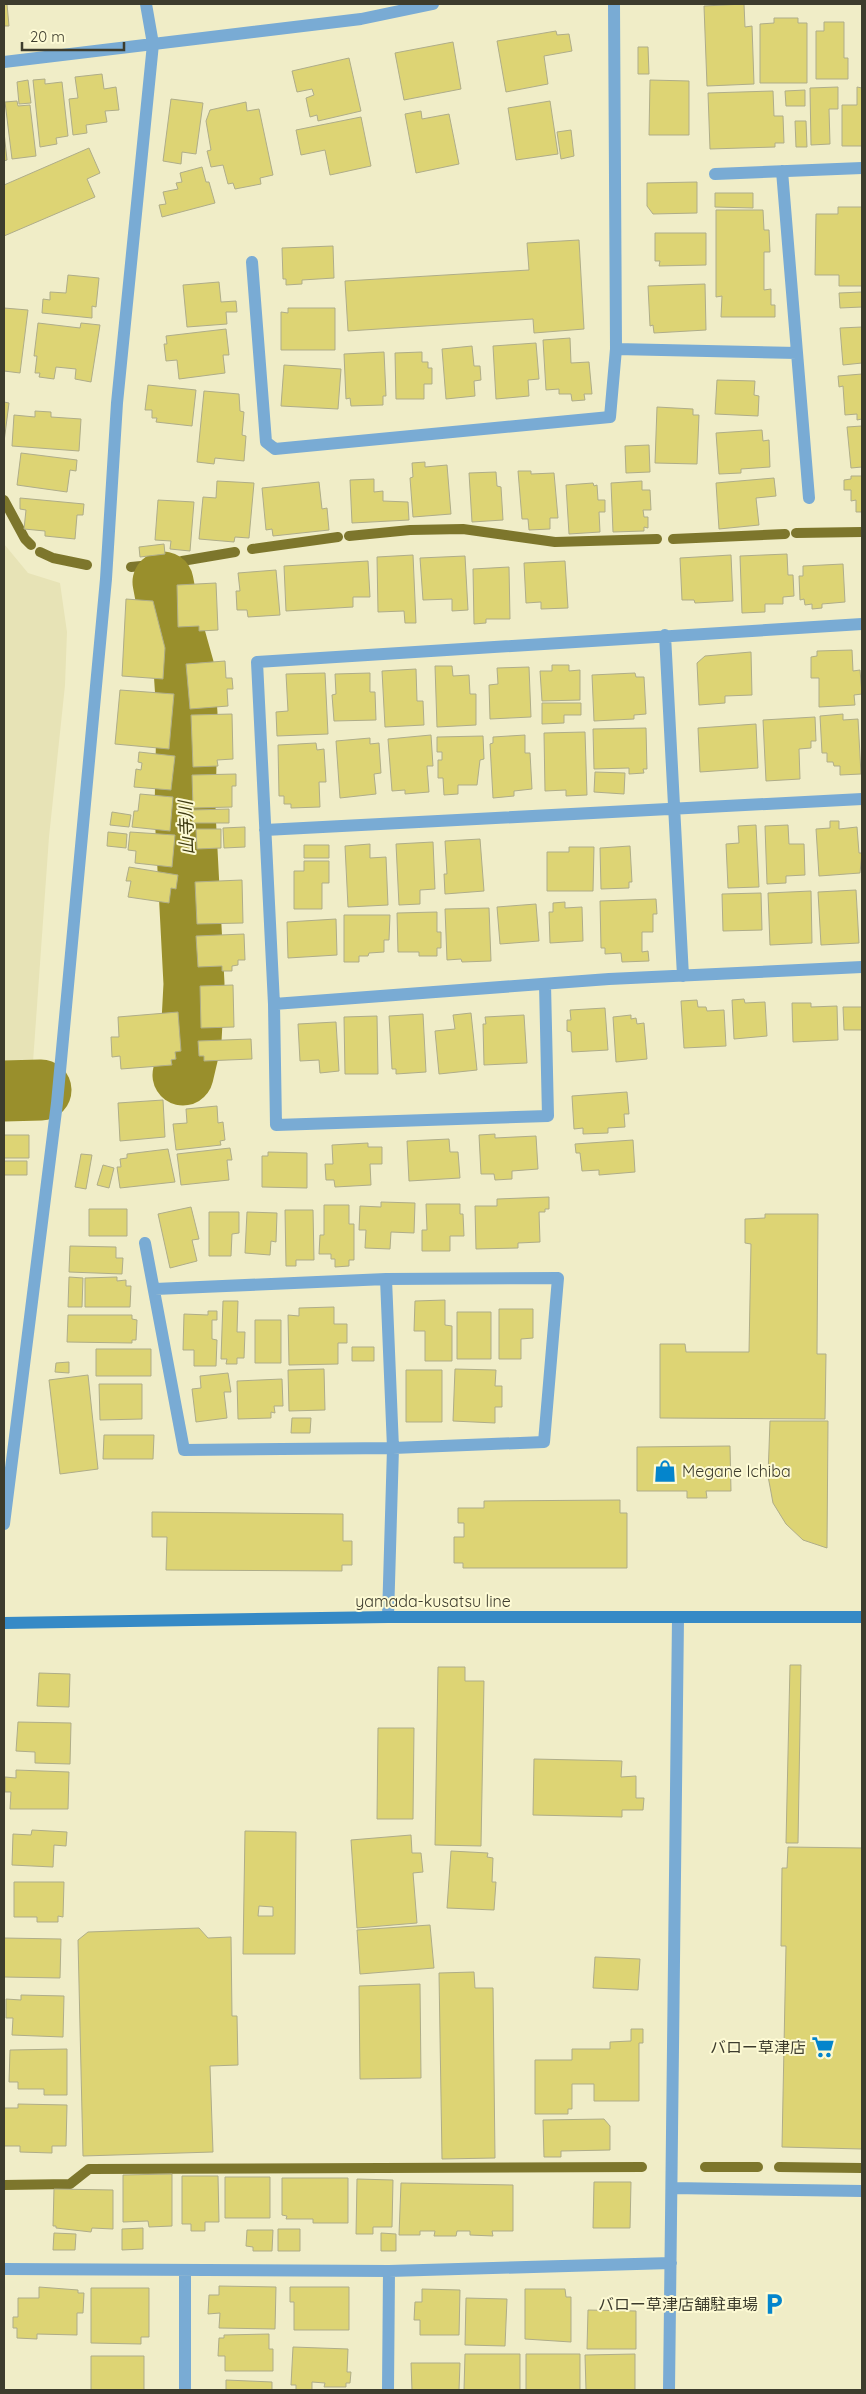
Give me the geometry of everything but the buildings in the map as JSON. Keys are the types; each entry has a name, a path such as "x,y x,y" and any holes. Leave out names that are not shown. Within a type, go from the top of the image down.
{"main road":[{"name":"yamada-kusatsu line","path":"4,1623 388,1617 862,1617"}],"street":[{"path":"4,1524 57,1103 106,579 118,394 153,44 146,4"},
{"path":"4,62 361,19 433,4"},
{"path":"252,262 266,442 274,449 610,417 616,349 614,4"},
{"path":"715,174 862,168"},
{"path":"782,172 809,498"},
{"path":"616,349 797,353"},
{"path":"545,984 548,1116 276,1126 274,1004 258,662 862,624"},
{"path":"665,635 683,976"},
{"path":"265,830 862,799"},
{"path":"274,1004 545,984 862,968"},
{"path":"145,1243 184,1450 393,1448 544,1442 558,1278 386,1279 155,1289"},
{"path":"386,1279 393,1448 388,1617"},
{"path":"669,2390 678,1618"},
{"path":"672,2188 862,2191"},
{"path":"4,2269 389,2271 670,2263"},
{"path":"185,2271 185,2390"},
{"path":"388,2390 389,2271"}],"shaded area":[{"path":"4,544 28,573 60,583 67,632 65,685 49,837 32,1076 4,1077"}],"waterway":[{"path":"4,500 25,539 31,545"},
{"path":"349,536 410,530 463,529 555,542 657,539"},
{"path":"796,533 862,532"},
{"path":"673,539 785,534"},
{"path":"252,549 338,537"},
{"path":"40,552 53,558 87,565"},
{"path":"182,561 235,552"},
{"path":"131,567 172,563"},
{"name":"山寺川","path":"163,582 170,619 184,669 187,714 185,812 194,984 191,1041 183,1075"},
{"name":"山寺川","path":"4,1091 41,1090"},
{"path":"4,2185 70,2184 89,2169 642,2167"},
{"path":"705,2167 758,2167"},
{"path":"779,2167 862,2168"}],"place":[{"name":"Megane Ichiba","path":"665,1471"},
{"name":"バロー草津店","path":"823,2047"},
{"name":"バロー草津店舗駐車場","path":"774,2304"}]}
